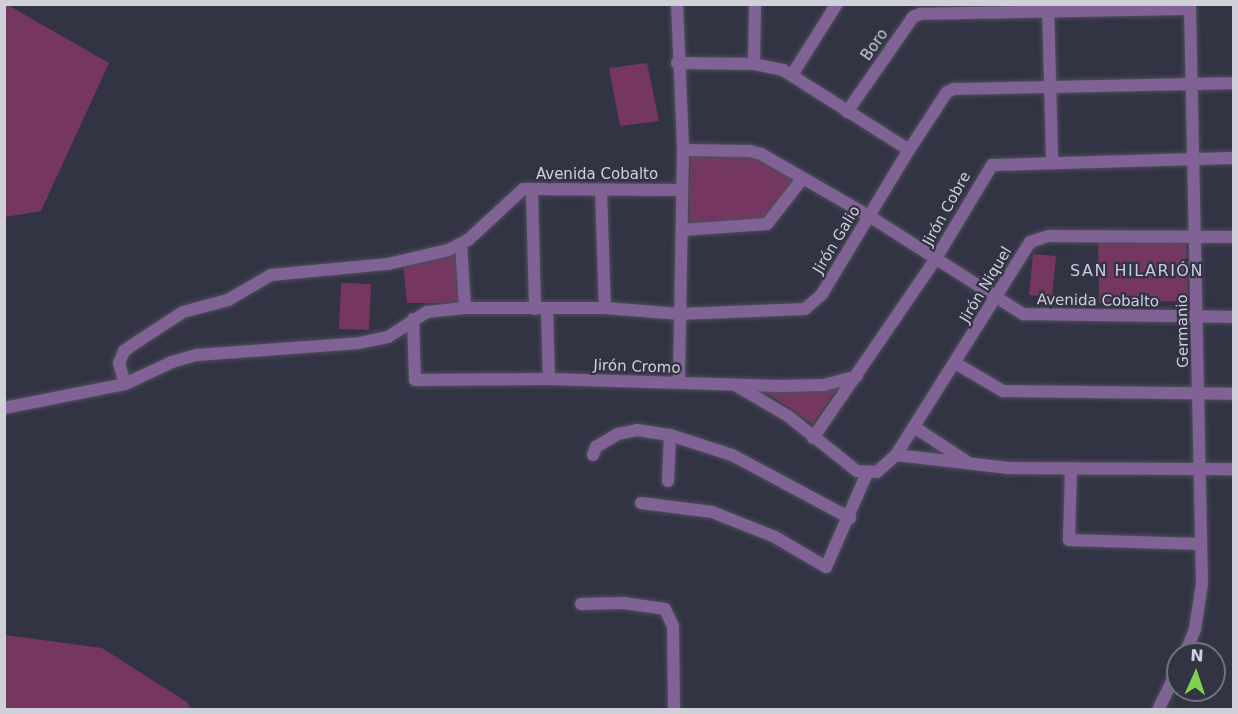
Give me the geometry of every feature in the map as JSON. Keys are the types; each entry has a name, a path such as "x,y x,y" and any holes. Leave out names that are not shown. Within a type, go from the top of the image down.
{"street":[{"path":"677,4 677,63 683,150 679,383"},
{"path":"754,4 754,64"},
{"path":"792,75 836,5"},
{"name":"Boro","path":"847,112 913,17 1048,9 1190,7"},
{"name":"Germanio","path":"1188,642 1199,606 1201,544 1190,7"},
{"path":"1048,9 1052,161"},
{"path":"677,63 754,64 792,75 909,150"},
{"name":"Jirón Galio","path":"125,384 172,362 197,355 359,343 388,337 427,312 465,308 605,308 680,314 806,309 822,294 909,150 948,93 954,88 1233,83"},
{"name":"Avenida Cobalto","path":"683,150 750,151 869,216 996,299 1023,314 1233,317"},
{"name":"Jirón Cobre","path":"813,438 935,260 992,165 1052,161 1233,158"},
{"path":"682,230 767,224 803,178"},
{"name":"Avenida Cobalto","path":"125,384 119,363 124,351 136,342 183,312 228,300 271,275 388,264 461,244 523,189 532,192 682,189"},
{"path":"601,190 605,308"},
{"path":"532,192 549,379"},
{"name":"Jirón Niquel","path":"867,473 888,466 956,363 1024,250 1038,238 1233,237"},
{"path":"461,244 465,308"},
{"name":"Jirón Cromo","path":"413,319 416,380 549,379 737,386 824,385 857,376"},
{"path":"956,363 1003,391 1233,394"},
{"path":"4,408 125,384"},
{"path":"641,503 712,512 775,537 826,567 850,518 867,473 857,471 788,416 737,386"},
{"path":"914,427 969,462"},
{"path":"593,455 596,447 618,434 637,430 669,435 732,455 850,518"},
{"path":"668,481 669,435"},
{"path":"896,454 1008,468 1233,469"},
{"path":"1071,468 1069,540 1201,544"},
{"path":"581,604 623,603 665,609 673,626 674,710"},
{"path":"1158,710 1166,694"}],"shaded area":[{"path":"6,4 109,63 41,211 5,217"},
{"path":"647,63 659,121 620,126 609,68"},
{"path":"690,155 751,156 797,179 764,221 689,224"},
{"path":"1186,235 1188,301 1099,303 1098,239"},
{"path":"458,254 462,303 407,303 403,264"},
{"path":"1033,254 1056,256 1052,297 1029,295"},
{"path":"341,283 371,284 369,330 339,329"},
{"path":"837,389 813,424 763,390"},
{"path":"5,635 102,648 187,702 191,709 5,709"}],"district":[{"name":"SAN HILARIÓN","path":"1137,271"}]}
